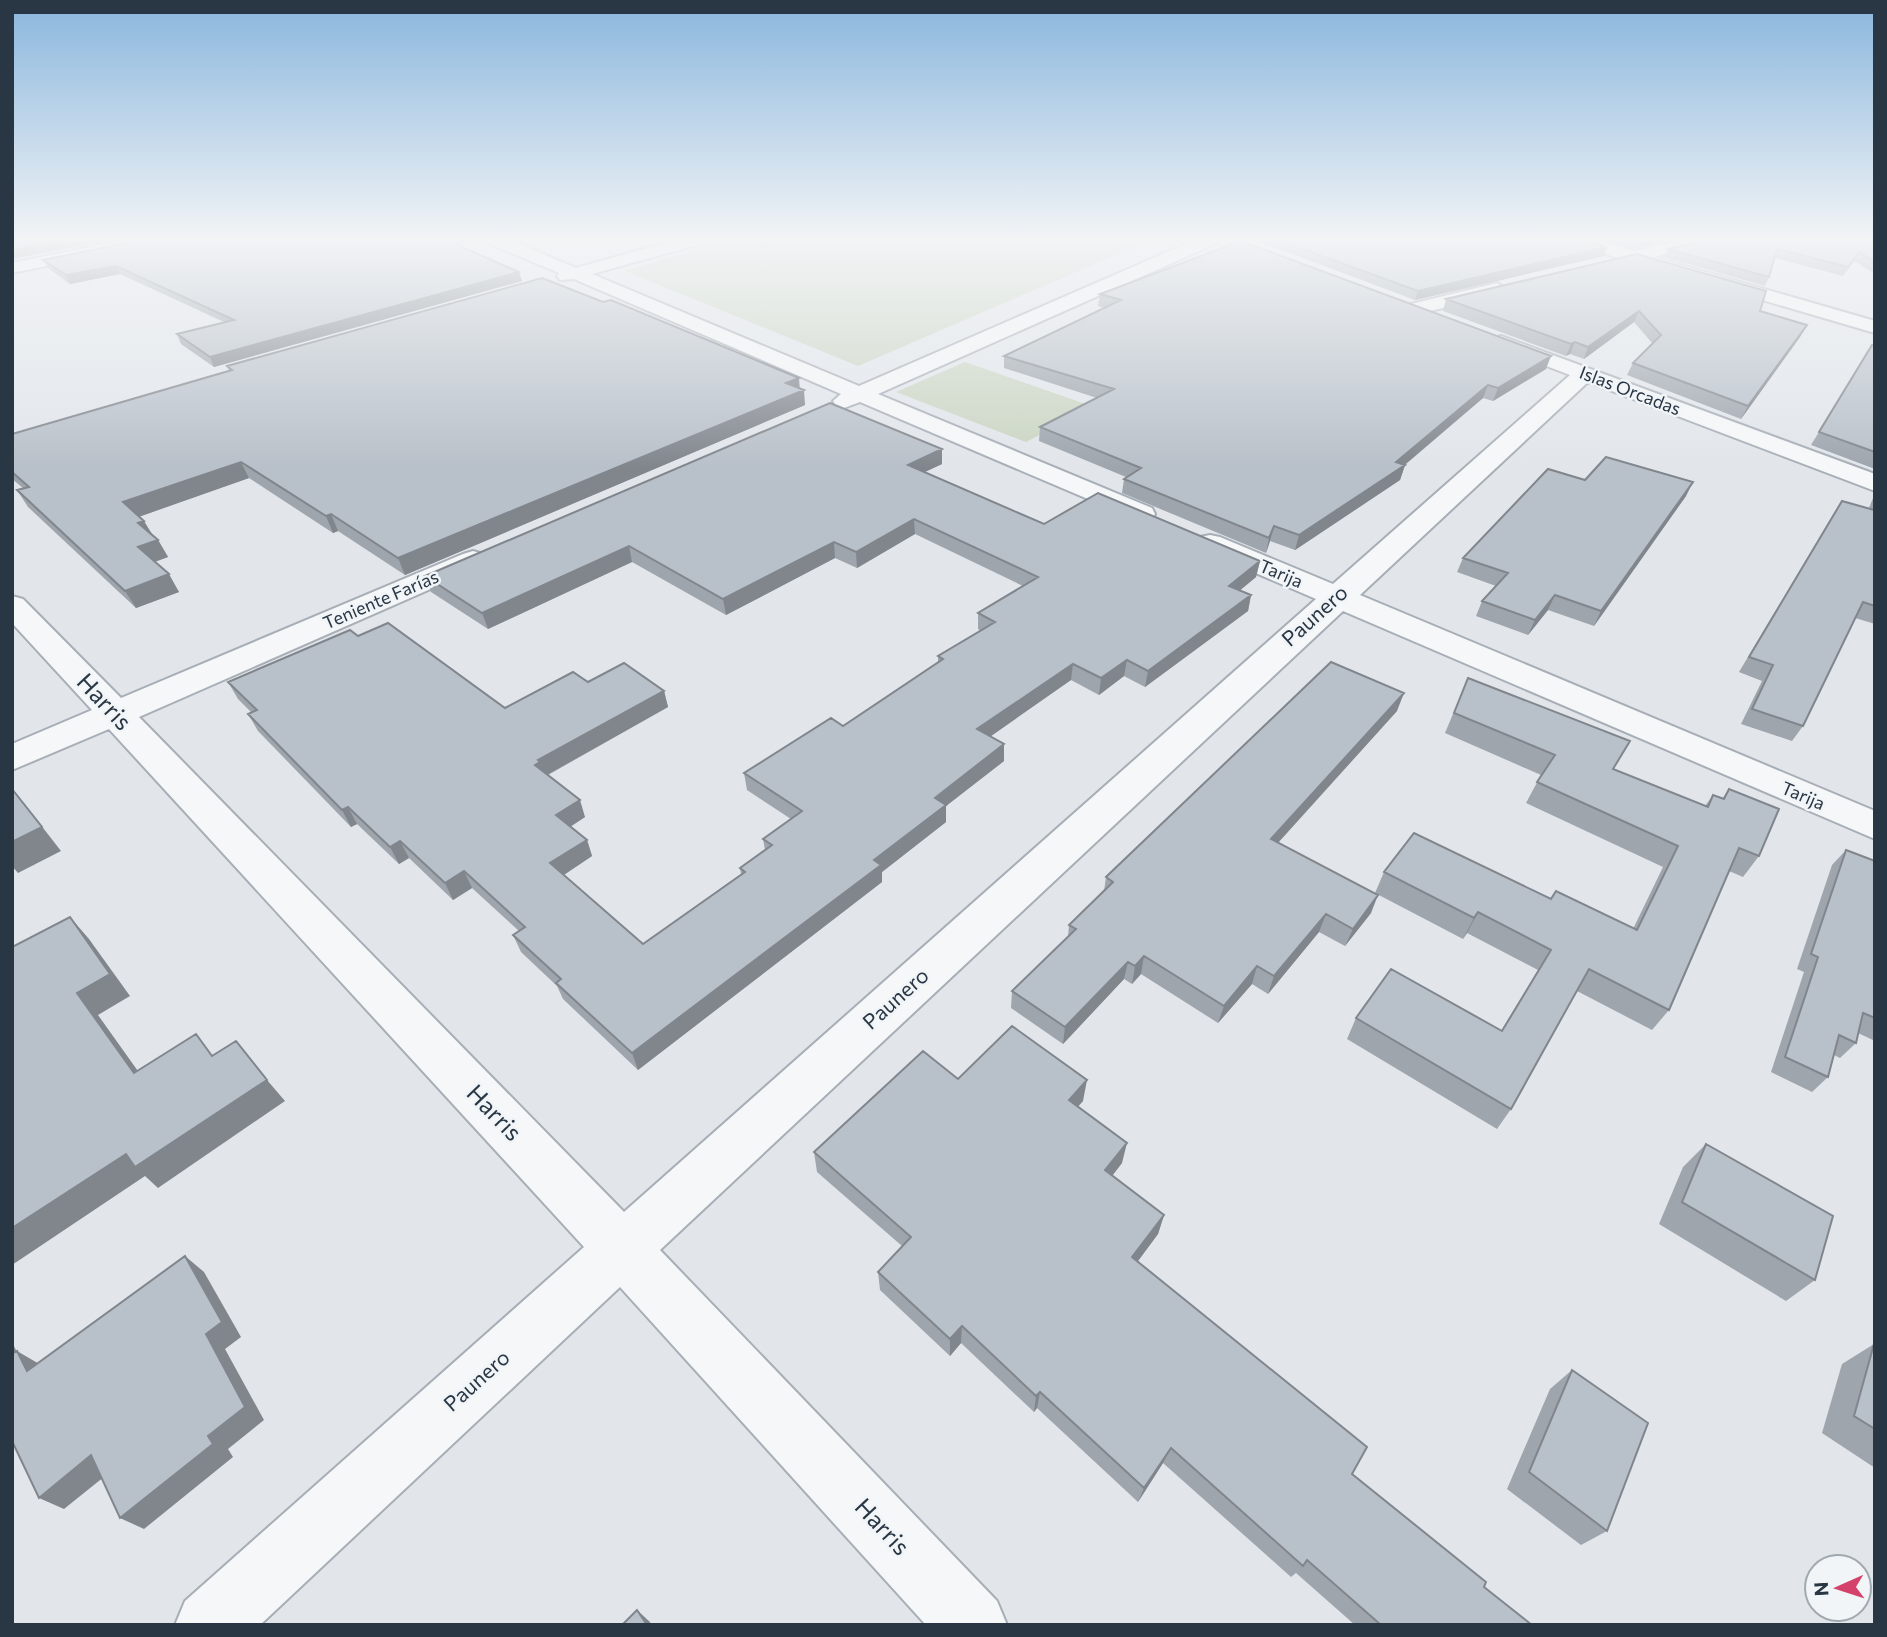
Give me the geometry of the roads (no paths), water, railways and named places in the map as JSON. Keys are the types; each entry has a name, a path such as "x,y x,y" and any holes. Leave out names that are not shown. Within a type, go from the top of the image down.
{"street":[{"name":"Tarija","path":"674,315 1875,826"},
{"path":"820,411 1038,315"},
{"path":"1431,315 1451,323"},
{"path":"1835,315 1875,327"},
{"name":"Islas Orcadas","path":"1487,337 1875,483"},
{"name":"Paunero","path":"209,1625 1584,373"},
{"name":"Teniente Farías","path":"12,758 500,549"},
{"name":"Harris","path":"12,605 622,1249 973,1625"}]}
